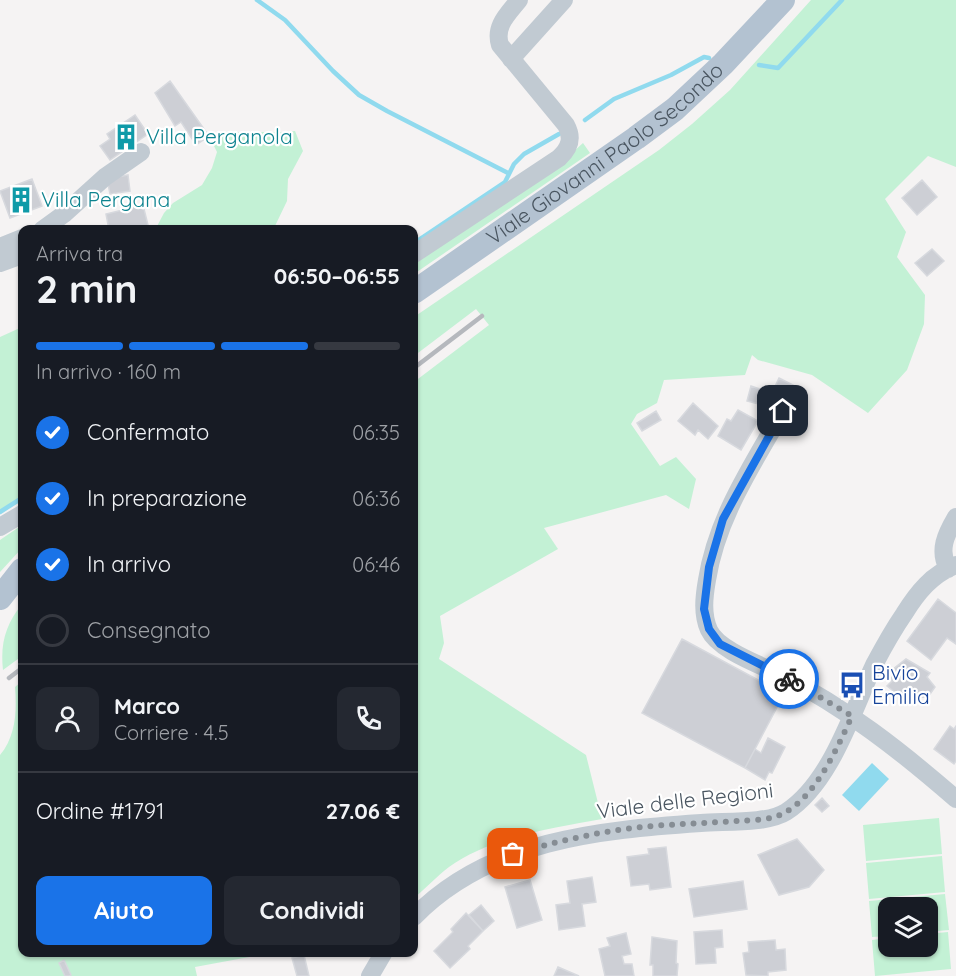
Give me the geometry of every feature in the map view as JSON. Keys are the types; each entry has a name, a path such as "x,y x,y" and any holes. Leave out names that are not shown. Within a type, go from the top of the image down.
{"main road":[{"name":"Viale Giovanni Paolo Secondo","path":"418,289 675,109 730,58 783,0"},
{"path":"0,598 18,575"}],"street":[{"path":"418,251 559,158 569,146 570,136 566,125 500,45 499,26 519,0"},
{"path":"511,59 564,0"},
{"path":"49,225 105,177 141,152"},
{"path":"0,248 18,240"},
{"path":"0,263 18,256"},
{"path":"783,411 734,499 717,536 704,598 705,619 713,638 720,644 802,686 852,716 887,741 955,797"},
{"path":"0,526 18,516"},
{"path":"952,567 942,556 943,546 956,517"},
{"name":"Viale delle Regioni","path":"418,913 434,898 473,871 532,848 625,829 758,819 784,813 801,800 821,775 837,748 875,664 900,620 925,586 952,567"},
{"path":"370,976 381,957"}],"green space":[{"path":"811,0 956,0 956,167 928,156 885,199 906,232 897,257 925,295 924,324 907,370 868,413 812,375 758,360 752,355 745,375 664,380 657,403 637,414 631,424 660,466 676,457 696,479 689,509 666,495 544,528 558,549 440,616 444,643 439,659 586,755 602,819 522,835 483,848 449,867 418,894 418,379 489,325 476,309 418,353 418,314 659,150 730,90"},
{"path":"295,131 303,151 288,179 287,201 275,225 158,225 173,203 202,185 212,168 217,152 209,136 229,133"},
{"path":"583,143 590,153 418,271 418,260"},
{"path":"18,329 18,501 0,512 0,337"},
{"path":"18,528 18,552 0,572 0,540"},
{"path":"18,610 18,659 3,670 3,643"},
{"path":"18,684 18,957 249,957 195,967 197,976 0,976 0,755 12,731 16,705 15,687"},
{"path":"939,818 942,854 866,861 863,825"},
{"path":"942,856 945,892 869,899 866,863"},
{"path":"945,894 949,930 938,931 938,897 912,897"},
{"path":"878,900 878,937 872,937 869,901"},
{"path":"948,932 951,969 875,976 872,940 878,939 878,957 938,957 938,933"}],"water":[{"path":"872,763 889,779 859,811 842,795"}],"building":[{"path":"170,81 209,136 196,145 181,122 175,126 155,93"},
{"name":"Villa Perganola","path":"135,115 148,134 110,160 100,146 110,139 107,134"},
{"path":"128,175 130,191 110,194 107,179"},
{"name":"Villa Pergana","path":"32,179 42,206 10,218 0,191"},
{"path":"922,180 937,197 917,215 902,198"},
{"path":"143,205 148,225 108,225 106,214"},
{"path":"932,249 944,261 927,276 915,263"},
{"path":"779,378 803,390 796,404 772,393"},
{"path":"751,386 763,390 759,404 747,401"},
{"path":"693,403 718,426 708,439 698,430 695,435 678,421"},
{"path":"738,410 758,421 741,450 718,436 727,419 731,421"},
{"path":"656,411 661,420 642,431 637,423"},
{"path":"938,599 956,613 956,644 947,638 931,660 907,641"},
{"path":"682,639 784,694 745,768 642,713"},
{"path":"906,659 930,673 927,677 935,687 928,697 902,698 887,686 892,681 888,673"},
{"path":"950,726 954,729 956,726 956,761 954,764 934,749"},
{"path":"768,738 785,747 772,773 769,772 765,780 745,768 755,749 761,753"},
{"path":"822,798 829,806 822,812 815,805"},
{"path":"797,839 824,870 809,887 779,895 758,855"},
{"path":"666,847 671,887 650,890 649,884 631,886 627,857 649,854 648,849"},
{"path":"592,877 596,902 582,904 585,926 559,930 556,905 570,903 567,881"},
{"path":"530,880 542,920 517,928 505,887"},
{"path":"743,881 747,909 694,917 689,889"},
{"path":"481,905 494,921 483,931 469,915"},
{"path":"466,913 483,931 468,946 470,949 450,968 434,951 453,932 451,929"},
{"path":"722,930 723,947 715,948 716,963 696,964 694,932"},
{"path":"626,933 631,954 622,956 624,964 632,964 634,976 605,976 599,949 610,946 607,938"},
{"path":"652,937 677,941 677,976 653,976 653,965 650,965"},
{"path":"775,940 776,950 785,949 786,970 768,972 768,976 746,975 743,953 749,952 748,942"},
{"path":"304,957 309,976 297,976 292,958"},
{"path":"64,960 71,975 69,976 65,976 59,963"},
{"path":"558,967 579,976 554,976"}],"waterway":[{"path":"257,0 285,20 359,95 508,173"},
{"path":"759,65 778,68 842,0"},
{"path":"585,120 614,99 671,75 704,57 709,58"},
{"path":"418,240 505,182 514,164 524,154 559,134"},
{"path":"0,512 18,501"}],"railway":[{"path":"418,365 482,316"},
{"path":"9,678 18,671"}],"way so far":[{"path":"513,854 563,840 605,832 653,826 758,819 788,811 801,800 821,775 852,716 789,679"}],"place":[{"name":"Villa Perganola","path":"126,137"},
{"name":"Villa Pergana","path":"21,200"},
{"name":"Bivio Emilia","path":"852,685"}],"route":[{"path":"783,411 723,519 709,567 704,609 705,619 713,638 720,644 789,679"}]}
